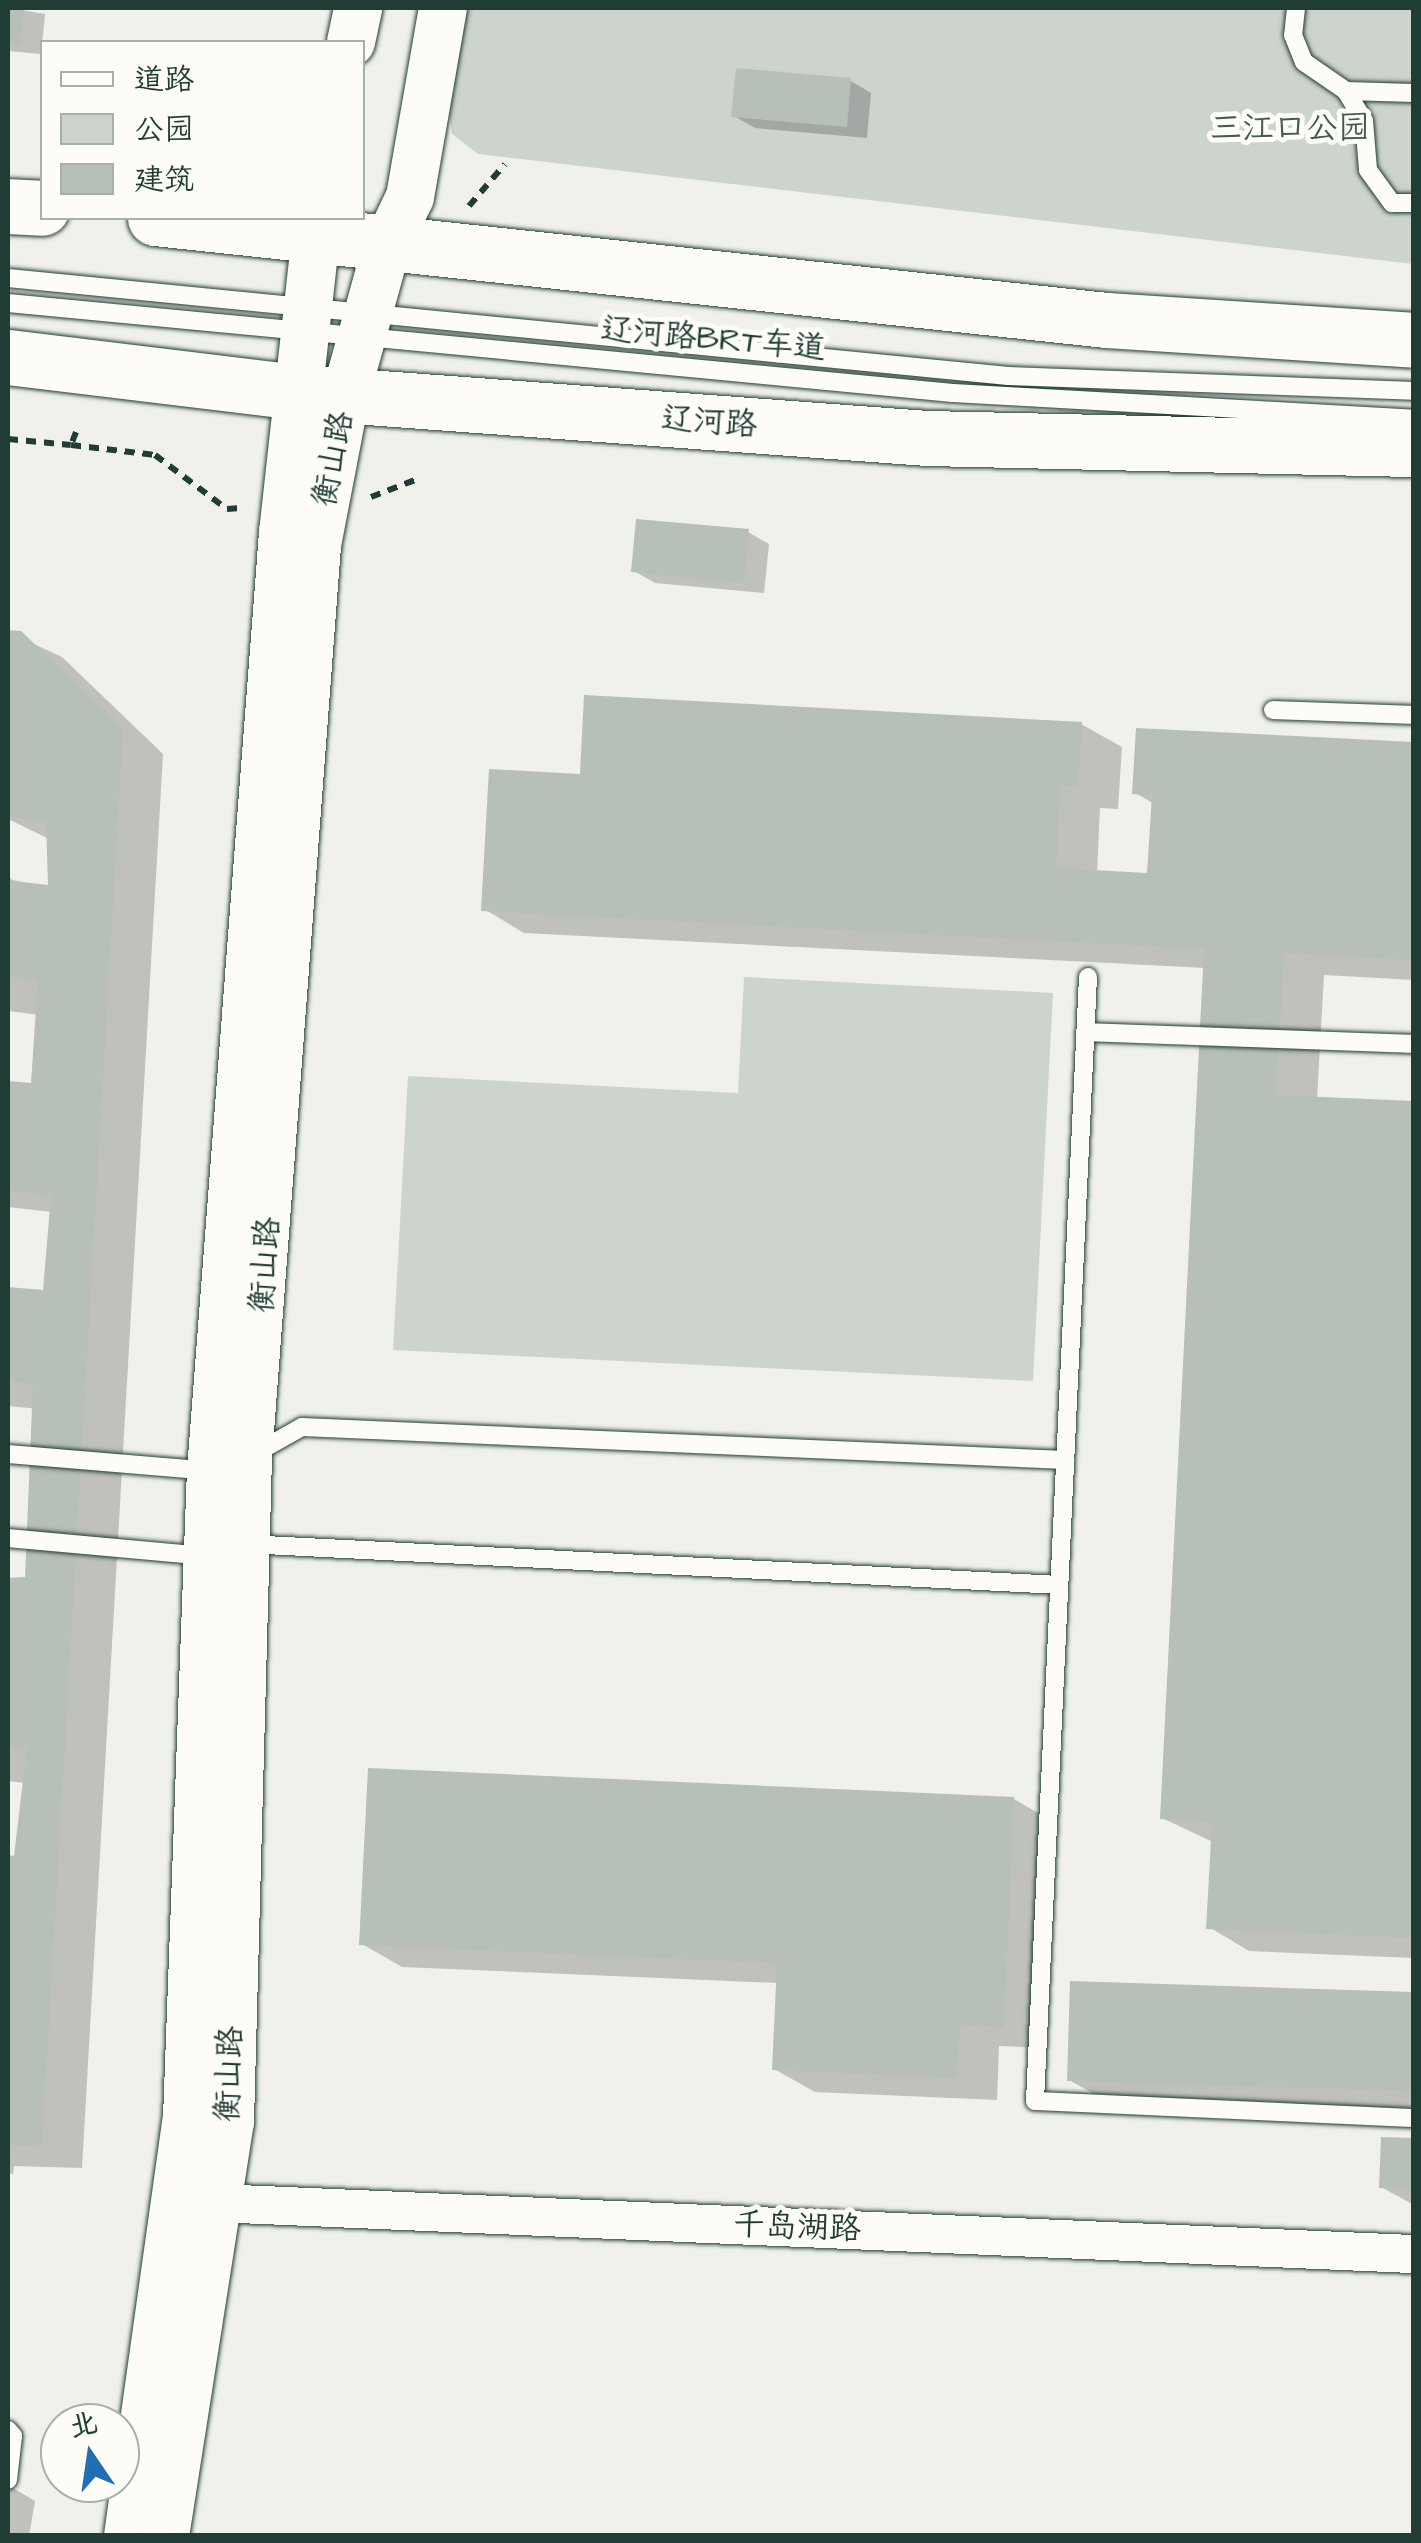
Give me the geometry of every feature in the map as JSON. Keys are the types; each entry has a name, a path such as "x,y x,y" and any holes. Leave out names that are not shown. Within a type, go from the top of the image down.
{"main road":[{"path":"8,206 40,208"},
{"path":"192,220 317,227 387,245 1107,320 1414,340"},
{"name":"辽河路","path":"8,357 322,393 927,438 1414,449"}],"street":[{"path":"351,40 358,8"},
{"name":"衡山路","path":"322,393 365,325 387,245 410,197 443,8"},
{"name":"衡山路","path":"128,2536 198,2202 230,2122 225,1550 322,393 307,320 317,227"},
{"name":"衡山路","path":"166,2536 198,2202"},
{"name":"千岛湖路","path":"198,2202 1414,2254"}],"lane":[{"path":"1296,8 1293,35 1304,62 1346,91 1364,120 1368,170 1392,202 1414,203"},
{"path":"1346,91 1414,93"},
{"name":"辽河路BRT车道","path":"8,278 307,320"},
{"name":"辽河路BRT车道","path":"8,303 307,320 1008,376 1414,391"},
{"name":"辽河路BRT车道","path":"365,325 952,393 1414,419"},
{"path":"1273,710 1414,716"},
{"path":"1088,977 1035,2101 1414,2118"},
{"path":"1086,1032 1414,1044"},
{"path":"8,1454 230,1464 302,1427 1065,1460"},
{"path":"8,1538 1059,1586"},
{"path":"8,2430 14,2436 8,2480"}],"path":[{"path":"456,221 505,164"},
{"path":"70,445 76,432"},
{"path":"8,439 156,455 227,509 252,508"},
{"path":"358,507 382,488 420,478"}],"green space":[{"name":"三江口公园","path":"466,8 1413,8 1413,264 478,154 452,134 448,99"},
{"path":"744,977 1053,993 1033,1381 393,1350 408,1076 738,1093"}],"building":[{"path":"8,8 24,8 21,44 8,43"},
{"path":"736,68 851,78 847,127 731,117"},
{"path":"636,519 749,529 744,583 631,572"},
{"path":"8,630 21,631 123,728 42,2146 8,2145 8,1855 14,1856 27,1747 8,1746 8,1578 25,1577 33,1384 8,1381 8,1287 43,1290 51,1196 8,1190 8,1081 31,1083 38,980 12,977 8,993 8,873 12,881 48,885 46,822 8,817"},
{"path":"584,695 1082,722 1078,787 1060,786 1056,868 1147,873 1152,795 1132,794 1136,728 1414,742 1414,960 1284,953 1276,1095 1414,1101 1414,1938 1206,1929 1212,1822 1160,1819 1204,949 481,911 489,769 580,774"},
{"path":"368,1768 1014,1797 1004,2027 960,2025 957,2078 772,2070 777,1963 359,1945"},
{"path":"1070,1981 1414,1992 1414,2091 1067,2081"},
{"path":"1381,2137 1414,2138 1414,2189 1379,2188"}]}
